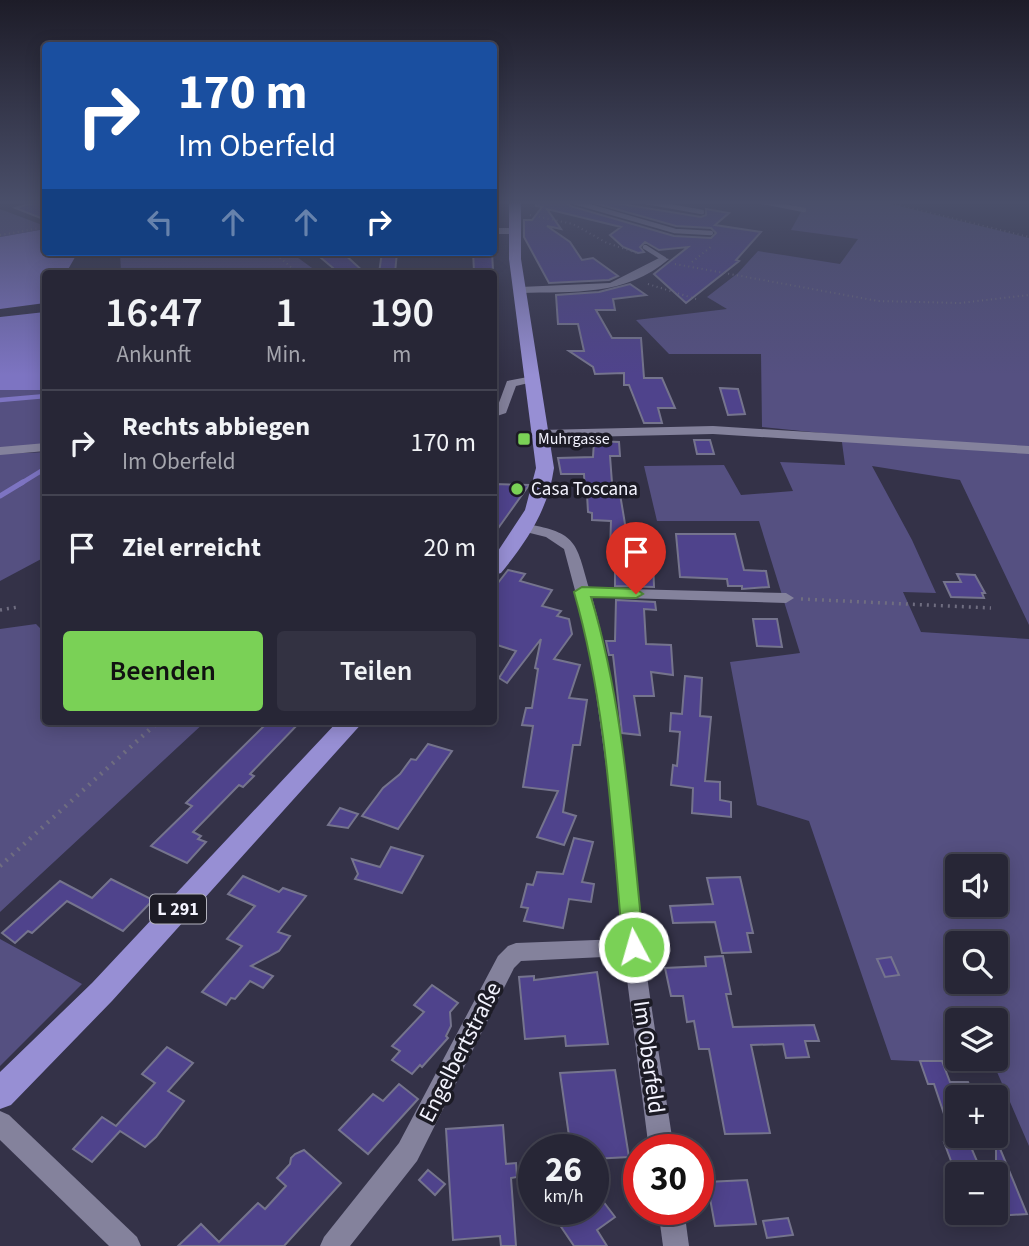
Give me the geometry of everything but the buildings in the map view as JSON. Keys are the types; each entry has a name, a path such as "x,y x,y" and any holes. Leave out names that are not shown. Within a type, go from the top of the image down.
{"main road":[{"path":"497,565 527,528 543,484 541,434 516,259"},
{"name":"L 291","path":"0,1094 102,992 348,725"}],"street":[{"path":"520,290 611,286 628,280 662,260"},
{"path":"497,412 502,410 511,383 533,379"},
{"path":"541,434 713,430 1029,450"},
{"path":"0,451 42,447"},
{"name":"Im Oberfeld","path":"527,528 566,541 571,548 597,643 616,775 634,947 660,1134"},
{"path":"582,592 786,598"},
{"name":"Engelbertstraße","path":"332,1246 408,1152 506,962 516,952 634,947"},
{"path":"0,1123 128,1246"},
{"path":"673,1225 676,1246"}],"path":[{"path":"692,262 696,259"},
{"path":"662,260 878,302 960,303 1029,295"},
{"path":"628,280 696,299"},
{"path":"786,598 991,608"},
{"path":"0,610 18,607"},
{"path":"0,866 155,725"}],"shaded area":[{"path":"0,259 74,259 68,270 42,270 42,303 0,309"},
{"path":"120,259 300,259 315,270 121,270"},
{"path":"751,259 809,259 840,264 843,259 1029,259 1029,625 960,480 872,466 912,540 936,593 903,592 921,632 1029,639 1029,1146 1008,1097 1008,1085 1003,1085 997,1071 1008,1071 1008,1008 945,1008 945,1063 891,1060 809,821 757,805 730,662 800,653 759,521 657,521 644,466 724,465 741,495 793,491 780,462 845,465 841,435 762,427 761,354 669,354 636,320 727,309 707,297 738,273"},
{"path":"42,312 42,390 0,390 0,317"},
{"path":"0,390 42,390 42,446 0,449"},
{"path":"42,452 42,559 0,581 0,454"},
{"path":"36,624 42,630 42,725 202,725 0,912 0,629"},
{"path":"0,939 82,984 0,1066"}],"waterway":[{"path":"0,400 42,396"},
{"path":"20,484 42,470"},
{"path":"0,496 23,482"}],"place":[{"name":"Muhrgasse","path":"524,439"},
{"name":"Casa Toscana","path":"517,489"}],"route":[{"path":"634,947 615,764 597,643 582,592 636,594"}]}
